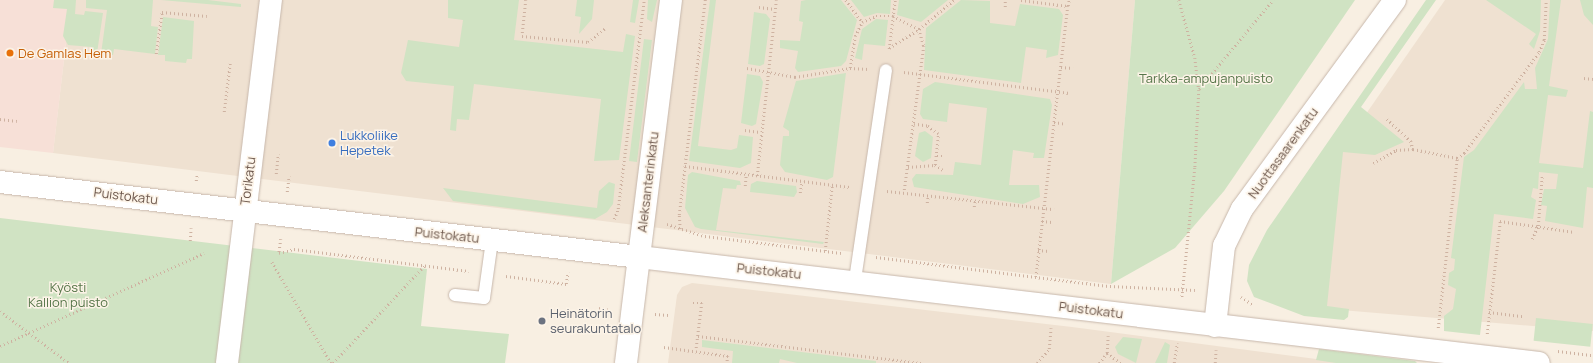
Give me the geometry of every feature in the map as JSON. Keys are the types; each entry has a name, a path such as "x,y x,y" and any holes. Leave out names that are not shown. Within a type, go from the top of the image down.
{"street":[{"name":"Torikatu","path":"227,363 270,0"},
{"name":"Aleksanterinkatu","path":"626,363 671,0"},
{"name":"Nuottasaarenkatu","path":"1216,334 1218,293 1224,246 1242,209 1395,0"},
{"name":"Puistokatu","path":"0,182 639,257 855,280 1179,322 1216,334 1539,363"}],"lane":[{"path":"855,280 886,70"},
{"path":"455,295 484,298 492,240"}],"path":[{"path":"526,0 522,36 588,42 605,28"},
{"path":"614,219 618,209 644,0"},
{"path":"680,229 679,215 705,0"},
{"path":"757,176 760,132 776,0"},
{"path":"846,0 862,22"},
{"path":"886,70 894,0"},
{"path":"889,48 919,29 954,0"},
{"path":"1005,0 1005,7"},
{"path":"1021,0 1068,6"},
{"path":"1036,277 1038,250 1069,0"},
{"path":"1174,363 1194,183 1199,90 1195,58 1179,0"},
{"path":"1199,90 1273,0"},
{"path":"1437,336 1457,158 1471,146 1538,52 1544,40 1546,0"},
{"path":"759,7 775,9"},
{"path":"156,54 162,12 207,16"},
{"path":"850,68 855,36 862,22 876,16 892,16 919,29 924,46 904,193"},
{"path":"224,112 230,63"},
{"path":"1061,67 1073,68"},
{"path":"747,68 768,73 795,76 850,68 886,70 1070,93"},
{"path":"1584,78 1593,79"},
{"path":"0,119 17,121"},
{"path":"1387,119 1411,142 1413,149"},
{"path":"1054,122 1066,124"},
{"path":"914,124 927,126 938,134 936,166"},
{"path":"745,130 760,132"},
{"path":"1373,162 1396,150 1413,149 1457,158"},
{"path":"937,156 943,156"},
{"path":"908,167 936,166 943,170"},
{"path":"744,186 746,175"},
{"path":"1532,239 1538,226 1542,176"},
{"path":"800,193 802,181"},
{"path":"825,251 832,185"},
{"path":"927,203 928,196"},
{"path":"974,207 975,201"},
{"path":"1042,221 1052,222"},
{"path":"1486,342 1500,221 1574,232"},
{"path":"644,222 680,229 705,236 825,251 1110,286 1183,289 1218,293"},
{"path":"279,253 294,249 566,284"},
{"path":"1038,250 1049,251"},
{"path":"0,346 204,253"},
{"path":"272,262 332,363 426,265"},
{"path":"693,303 702,303 696,351"},
{"path":"0,310 69,363"},
{"path":"1489,312 1523,316"},
{"path":"1037,363 1049,349 1052,321"},
{"path":"1099,363 1107,353 1109,328"},
{"path":"1215,363 1216,334"},
{"path":"698,336 922,363"},
{"path":"664,347 728,356 727,363"},
{"path":"1107,353 1122,363"}],"shaded area":[{"path":"0,0 71,0 53,153 0,147"},
{"path":"71,0 1135,0 1111,284 53,153"},
{"path":"1445,0 1593,0 1593,331 1317,308 1325,173"},
{"path":"692,283 1072,327 1347,363 668,363 677,295 682,287"}],"green space":[{"path":"54,0 76,0 75,14 84,15 85,11 103,13 97,53 92,53 92,47 68,45 63,36 67,9 53,8"},
{"path":"86,0 153,0 151,26 158,27 155,54 114,49 113,55 101,54 107,10 86,8"},
{"path":"161,0 208,0 241,4 241,7"},
{"path":"448,0 519,0 514,40 623,52 626,34 635,36 619,160 594,161 601,99 474,84 469,120 457,119 456,131 450,130 454,86 406,81 401,73 408,40 459,47 463,20 448,18"},
{"path":"577,0 594,0 592,19 579,34 581,17 575,16"},
{"path":"633,0 639,0 635,23 630,22"},
{"path":"648,0 657,0 652,22 647,19"},
{"path":"710,0 716,0 698,146 731,150 737,148 739,135 753,137 751,163 740,168 689,161"},
{"path":"841,0 857,20 846,61 841,66 798,72 795,68 798,51 780,48 780,40 800,41 803,22 799,21 801,1"},
{"path":"851,0 891,0 890,14 877,13 864,17"},
{"path":"899,0 948,0 921,22 897,15"},
{"path":"961,0 990,1 990,23 1015,26 1020,4 1059,9 1063,15 1058,55 1046,58 1047,50 1026,47 1021,83 924,70 926,28"},
{"name":"Tarkka-ampujanpuisto","path":"1135,0 1355,0 1224,191 1175,248 1111,284"},
{"path":"1426,0 1436,0 1361,107 1404,142 1375,155 1343,152 1327,306 1349,309 1348,317 1344,320 1304,316 1254,297 1247,281 1249,265 1267,230"},
{"path":"1486,0 1541,0 1540,31 1534,49 1529,44 1536,34"},
{"path":"1550,0 1561,0 1549,86 1568,90 1566,97 1548,95 1539,163 1583,168 1590,111 1593,112 1593,188 1587,187 1583,228 1545,221 1547,206 1541,205 1544,189 1556,189 1558,174 1539,172 1538,189 1533,188 1531,197 1536,200 1533,219 1494,214 1480,335 1444,331 1444,316 1453,309 1456,289 1448,285 1449,273 1454,270 1455,259 1451,258 1464,157 1474,150 1524,82 1525,89 1537,89 1535,68 1548,39"},
{"path":"1580,0 1593,0 1593,25 1584,15"},
{"path":"754,12 766,14 770,19 764,64 760,66 748,64"},
{"path":"163,17 194,21 192,59 187,59 186,63 165,61 165,55 158,55"},
{"path":"876,19 888,20 885,46 864,44 862,60 855,58 862,29"},
{"path":"644,39 652,40 637,162 629,161"},
{"path":"846,73 833,177 827,180 785,172 780,165 783,136 789,136 789,131 783,127 796,81"},
{"path":"747,74 760,76 763,82 756,124 752,126 741,123"},
{"path":"935,82 1050,99 1052,105 1044,158 1033,158 1034,153 1013,150 1009,185 1039,185 1040,197 1023,204 914,187 912,179 916,174 953,175 955,162 981,165 987,108 949,103 947,122 923,119 920,114 923,89"},
{"path":"925,131 933,137 931,158 923,162 915,156 919,133"},
{"path":"692,172 740,181 741,185 737,185 736,189 723,188 716,230 824,242 823,244 701,229 695,227 685,208 688,175"},
{"path":"757,181 796,186 797,192 794,197 750,192 751,184"},
{"path":"609,182 615,184 613,204 607,212 595,219 453,201 443,188 597,208 599,191"},
{"name":"Kyösti Kallion puisto","path":"0,218 427,269 421,326 509,334 505,363 0,363"},
{"path":"1536,318 1593,324 1590,347 1534,341"},
{"path":"1123,337 1142,339 1136,363 1118,354 1115,347"},
{"path":"702,340 876,361 876,363 797,363 780,359 779,363 732,363 733,351 702,347"},
{"path":"1165,342 1170,345 1167,363 1155,363"},
{"path":"1319,349 1415,361 1417,363 1336,363 1316,360"}],"place":[{"name":"De Gamlas Hem","path":"10,53"},
{"name":"Lukkoliike Hepetek","path":"332,143"},
{"name":"Heinätorin seurakuntatalo","path":"542,321"}]}
